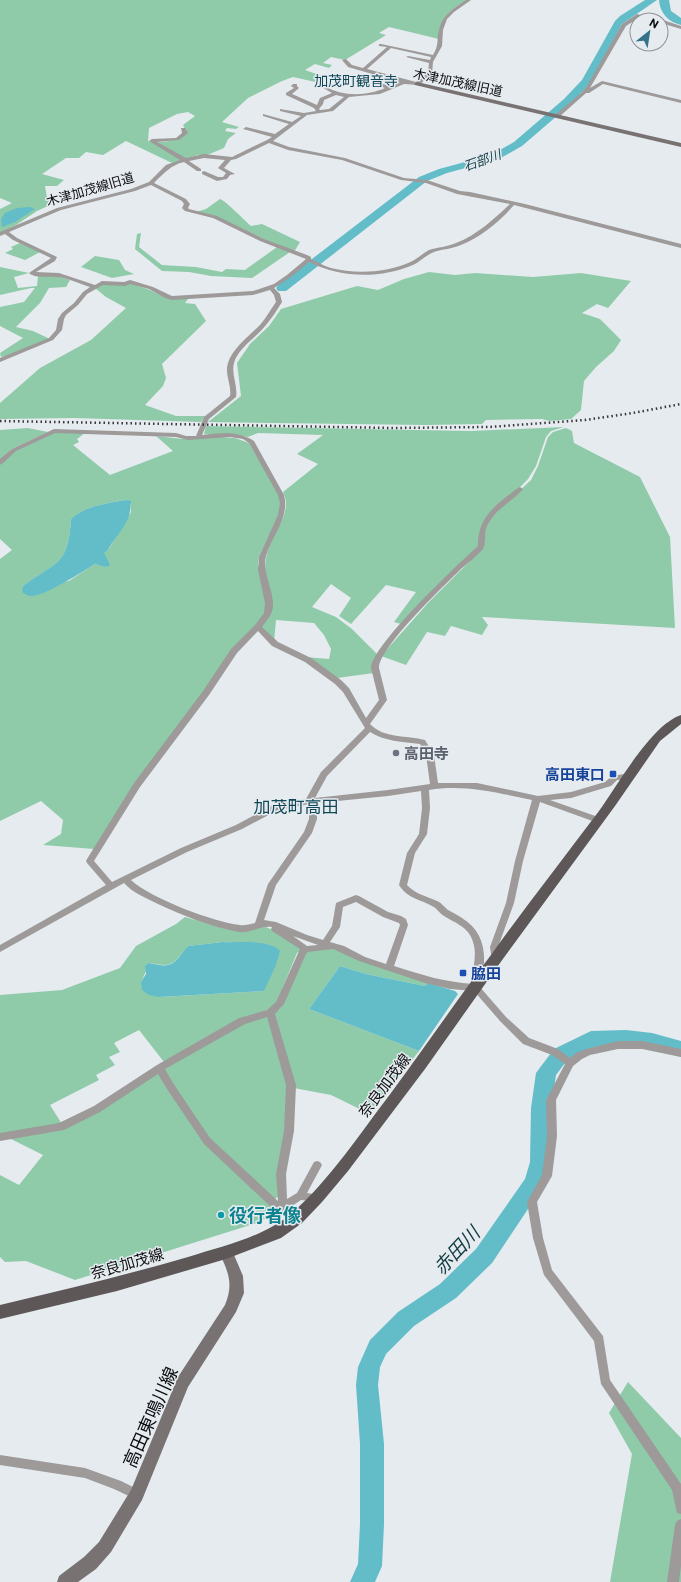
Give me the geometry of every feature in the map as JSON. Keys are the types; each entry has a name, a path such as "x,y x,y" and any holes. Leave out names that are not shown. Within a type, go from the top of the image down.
{"main road":[{"name":"奈良加茂線","path":"0,1312 117,1284 226,1252 276,1233 297,1218 317,1198 415,1072 656,738 668,727 681,719"}],"street":[{"path":"417,84 430,74 430,62 440,46 441,30 446,17 457,7 469,0"},
{"path":"583,94 626,23 629,21"},
{"path":"669,24 681,28"},
{"path":"381,45 433,56"},
{"path":"364,70 390,48"},
{"path":"408,57 430,62"},
{"path":"344,60 350,66 406,82"},
{"path":"326,82 322,86 336,94 348,96"},
{"path":"374,82 389,88"},
{"name":"木津加茂線旧道","path":"3,233 59,209 133,190 151,183 168,166 185,160 204,156 230,159 242,155 269,141 305,115 318,110 331,110 348,96 378,93 403,82 681,145"},
{"path":"553,115 602,82 681,102"},
{"path":"295,85 293,86 297,88 288,94 318,110 322,100 336,94"},
{"path":"282,110 305,115"},
{"path":"265,115 292,123"},
{"path":"183,129 185,133 177,139 152,141 163,149 185,160 189,165 217,179 225,178 230,174 220,168 230,159"},
{"path":"246,129 275,136"},
{"path":"269,141 294,150 343,159 403,178 443,186 459,194 470,194 681,246"},
{"path":"151,183 184,200 187,204 185,208 187,210 215,217 262,240 305,256 309,258 309,261 318,263 320,266 358,273 402,267 411,264 430,252 461,244 486,228 512,204"},
{"path":"3,233 54,258 32,273 59,275 95,287"},
{"path":"0,360 51,339 60,330 61,319 64,314 76,304 83,295 106,282 125,284 130,282 155,289 167,297 172,298 253,293 270,288 309,261"},
{"path":"199,436 206,418 233,397 230,365 244,343 263,325 279,302 277,294 270,288"},
{"path":"0,463 14,450 54,431 176,436 189,438 199,436 232,436 250,440 258,450 281,495 283,510 262,557 262,570 269,606 268,613 258,627 230,656 206,693 137,784 90,861 111,886"},
{"path":"262,924 272,884 308,833 312,819 311,801 324,774 368,726 383,700 375,669 377,659 381,651 481,546 481,530 485,521 520,489"},
{"path":"258,627 275,644 308,660 338,682 348,694 368,726 386,736 422,742 430,755 434,786"},
{"path":"537,798 571,795 608,784 614,778 630,776"},
{"path":"0,949 111,886 184,850 239,827 276,807 311,801 434,786 477,786 537,798 598,820"},
{"path":"425,788 426,808 423,834 411,853 403,885 409,893 436,904 446,913 463,922 472,929 478,941 481,954 476,988"},
{"path":"495,960 494,947 510,904 519,861 537,798"},
{"path":"125,879 145,894 187,914 229,928 241,929 262,924 341,948 362,959 425,980 450,986 476,988 503,1019 526,1041 558,1054 570,1063"},
{"path":"325,943 336,927 339,905 356,898 386,916 398,918 404,925 389,967"},
{"path":"262,924 306,950"},
{"path":"0,1137 61,1127 97,1109 160,1068 242,1021 270,1013 280,1004 300,954 306,950 334,946"},
{"path":"270,1013 291,1085 289,1131 281,1174 283,1208"},
{"path":"681,1054 648,1046 618,1045 589,1052 579,1056 570,1063 551,1100 552,1136 547,1176 532,1202 538,1238 548,1272 599,1339 604,1381 677,1488 681,1510"},
{"path":"160,1068 170,1086 207,1141 275,1205 283,1208"},
{"path":"283,1208 300,1196 317,1165"},
{"path":"300,1196 317,1198"},
{"name":"高田東鳴川線","path":"64,1582 90,1563 105,1547 137,1495 183,1382 233,1303 237,1293 236,1276 226,1252"},
{"path":"0,1460 85,1473 117,1485 137,1495"},
{"path":"673,1582 681,1525"}],"green space":[{"path":"0,0 467,0 455,7 443,20 439,39 389,27 379,33 386,35 345,60 331,57 323,63 332,65 329,68 315,64 305,70 328,78 320,83 293,77 248,98 222,122 239,127 236,129 227,128 225,131 236,133 228,139 224,148 207,155 198,155 172,163 126,141 103,155 86,152 79,158 66,158 42,174 64,180 57,186 45,186 47,198 59,201 37,211 16,225 0,233 0,209 12,203 0,198","holes":["188,112 195,116 183,125 187,133 183,136 169,141 148,141 149,128 177,114"]},
{"path":"220,199 251,226 262,224 300,242 294,252 282,248 241,228 196,212 206,209"},
{"path":"141,233 139,247 162,265 196,267 222,272 226,269 245,270 277,247 290,252 252,278 162,271 135,249 137,234"},
{"path":"20,243 40,252 25,260 5,253 13,249 11,247"},
{"path":"95,256 119,260 125,270 134,274 112,278 81,267"},
{"path":"0,267 29,273 14,277 18,288 37,286 38,276 53,275 70,280 66,287 49,288 40,303 16,327 33,331 50,339 1,357 0,353 23,338 0,326 0,307 24,302 35,288 0,295"},
{"path":"429,272 455,275 475,273 533,277 581,273 631,281 608,308 597,304 582,313 600,319 621,340 614,351 596,367 584,381 581,410 571,419 550,421 542,419 486,420 482,424 425,425 208,422 241,396 237,363 250,344 269,326 281,309 357,286 378,290 404,279"},
{"path":"130,283 164,297 188,299 185,303 195,304 206,321 162,364 166,378 163,386 145,405 176,416 205,416 201,422 74,418 0,419 0,403 40,368 91,340 126,308 106,297 95,288 101,284"},
{"path":"206,426 471,431 564,427 551,431 546,437 536,466 528,479 482,526 479,535 480,545 401,624 394,622 416,592 386,585 351,624 339,616 351,598 331,584 312,607 336,617 352,629 377,654 374,673 337,678 305,657 329,659 331,649 324,635 314,623 276,620 274,642 261,628 271,614 265,571 269,547 285,513 286,499 283,492 318,464 297,454 323,435 258,433 248,437 232,434 204,434"},
{"path":"28,428 48,432 12,449 0,461 0,430"},
{"path":"566,428 572,431 574,443 640,477 670,537 675,628 482,617 488,625 482,635 451,626 445,636 427,632 406,665 381,656 428,603 484,547 486,522 531,480 538,466 548,437 553,432"},
{"path":"54,432 85,433 77,439 79,442 73,445 110,475 173,451 156,436 183,439 219,437 235,438 249,443 280,496 282,510 259,557 258,564 267,606 266,613 154,757 133,787 94,849 43,845 61,834 63,820 41,801 0,821 0,559 12,550 0,539 0,465 15,451","holes":["126,500 132,502 130,505 131,512 108,550 103,553 110,564 104,567 95,564 69,581 23,586 52,566 63,555 67,546 71,519 76,515 89,508 104,504"]},
{"path":"185,917 226,929 266,927 303,949 297,953 275,1006 164,1062 139,1030 114,1043 120,1052 109,1057 115,1065 96,1075 99,1080 50,1105 62,1124 0,1135 0,995 62,990 120,968 136,946 176,924","holes":["223,942 271,945 264,991 159,997 141,982 149,963 168,965 176,961 188,946"]},
{"path":"333,948 428,983 425,986 366,974 340,966 309,1009 419,1051 370,1114 331,1095 294,1088 273,1013 280,1009 307,951"},
{"path":"270,1015 289,1088 278,1197 274,1199 210,1139 184,1104 164,1068 243,1022"},
{"path":"159,1070 206,1142 267,1203 278,1212 257,1223 75,1280 26,1261 5,1262 0,1257 0,1175 19,1185 43,1155 7,1137 62,1128"},
{"path":"628,1382 681,1438 681,1582 610,1582 632,1454 609,1413"}],"water":[{"path":"30,207 35,209 15,222 2,227 1,219 5,213 17,208"},
{"path":"126,500 132,502 126,523 108,550 104,553 110,564 109,566 104,567 95,564 63,583 37,595 30,596 22,592 23,586 52,566 63,555 67,546 71,519 89,508"},
{"path":"223,942 262,943 275,947 280,951 276,965 264,991 159,997 149,995 142,990 141,982 146,974 145,966 149,963 157,965 172,964 188,946"},
{"path":"340,966 366,974 425,986 428,983 455,991 458,994 419,1051 309,1009"}],"waterway":[{"name":"石部川","path":"282,288 423,179 443,171 495,157 518,144 568,101 586,81 618,23 623,18 652,0"},
{"name":"赤田川","path":"664,0 665,8 668,14 681,22"},
{"name":"赤田川","path":"362,1582 370,1566 372,1524 372,1444 367,1385 369,1367 378,1347 406,1319 448,1291 484,1256 535,1182 540,1162 541,1108 546,1073 561,1054 591,1039 626,1038 652,1041 681,1049"}],"railway":[{"path":"0,421 392,428 489,427 585,420 681,404"}],"place":[{"name":"高田寺","path":"396,753"},
{"name":"高田東口","path":"613,774"},
{"name":"脇田","path":"463,973"},
{"name":"役行者像","path":"221,1215"}],"district":[{"name":"加茂町観音寺","path":"356,80"},
{"name":"加茂町高田","path":"296,806"}]}
